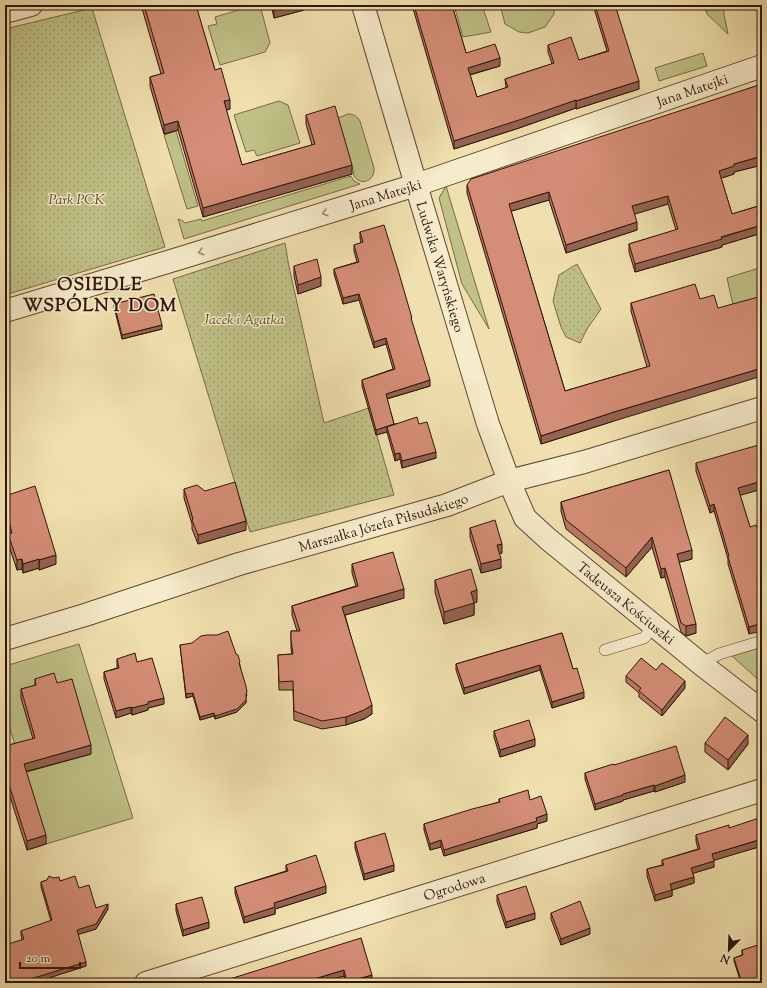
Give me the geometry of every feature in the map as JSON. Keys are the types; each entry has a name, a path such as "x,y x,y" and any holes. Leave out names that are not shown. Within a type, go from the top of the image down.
{"street":[{"path":"5,12 31,5"},
{"name":"Ludwika Waryńskiego","path":"363,5 488,424 508,481"},
{"name":"Jana Matejki","path":"5,311 416,185 762,66"},
{"name":"Marszałka Józefa Piłsudskiego","path":"5,639 85,615 246,562 447,505 508,481 584,462 762,408"},
{"name":"Tadeusza Kościuszki","path":"508,481 525,518 548,539 700,664 762,712"},
{"name":"Ogrodowa","path":"146,983 762,790"}],"lane":[{"path":"605,650 644,638 654,626"},
{"path":"700,664 719,654 762,641"}],"green space":[{"path":"260,5 270,43 265,52 220,65 208,26 217,24 215,17"},
{"path":"454,5 482,5 491,32 463,37"},
{"path":"500,5 554,5 554,14 545,27 528,33 519,32 505,24"},
{"path":"704,5 724,5 724,14 728,34 707,14"},
{"name":"Park PCK","path":"92,8 165,247 5,295 5,29"},
{"path":"703,53 707,66 659,81 655,68"},
{"path":"279,101 288,105 300,143 257,156 254,150 246,152 234,115"},
{"path":"352,114 360,121 374,168 372,177 363,182 359,181 353,174 354,173 338,118"},
{"path":"176,131 198,206 187,209 164,135"},
{"path":"351,176 354,181 360,184 184,239 178,219 185,223 201,219 202,221"},
{"path":"446,186 489,329 462,284 439,198"},
{"name":"Jacek i Agatka","path":"285,243 324,423 369,408 394,495 250,532 173,279"},
{"path":"577,264 601,309 587,329 580,343 566,337 561,327 553,301 559,275"},
{"path":"762,267 762,301 733,305 727,278"},
{"path":"79,644 133,818 46,844 5,713 5,666"},
{"path":"762,647 762,683 732,656"}],"building":[{"path":"144,5 196,5 215,70 221,68 230,100 224,101 242,165 315,144 306,115 335,106 352,165 203,208 178,121 164,125 150,77 164,73"},
{"path":"273,5 288,5 274,9"},
{"path":"414,5 452,5 466,53 495,44 500,58 468,68 477,97 508,87 505,79 554,63 548,45 571,37 579,60 609,51 595,5 615,5 639,81 576,100 454,141"},
{"path":"762,84 762,156 734,164 734,166 719,171 732,214 762,205 762,225 721,237 722,239 635,264 629,244 678,229 668,196 632,206 637,222 566,245 549,192 509,204 565,391 650,366 631,303 695,284 700,299 714,295 718,308 762,296 762,368 614,412 541,436 467,185 471,179"},
{"path":"384,225 430,380 386,394 394,424 376,430 362,380 395,369 386,338 374,342 359,294 343,298 334,269 359,262 354,245 363,242 360,232"},
{"path":"317,259 321,277 298,285 294,266"},
{"path":"154,294 162,325 122,335 114,304"},
{"path":"417,417 419,424 427,422 436,452 402,461 400,453 395,454 387,427"},
{"path":"762,444 762,481 738,488 750,527 756,525 762,544 762,623 749,627 714,504 710,506 696,463"},
{"path":"669,470 692,550 677,554 696,624 686,626 681,623 665,568 661,569 652,537 626,568 566,520 561,502"},
{"path":"235,482 246,521 198,535 192,520 193,519 184,489 197,485 205,491"},
{"path":"35,486 56,555 23,564 22,559 17,560 8,534 12,533 5,504 5,496"},
{"path":"495,520 502,544 497,545 501,559 481,564 470,528"},
{"path":"393,552 404,589 342,607 372,705 346,717 322,721 294,711 293,681 279,682 278,655 293,654 291,631 300,631 292,606 358,586 352,564"},
{"path":"471,569 477,590 471,592 474,603 444,612 435,580"},
{"path":"228,631 240,662 239,663 247,692 246,700 237,709 215,716 214,713 200,717 193,693 186,694 180,645 192,643 201,636 217,635"},
{"path":"562,633 573,669 577,668 584,692 552,702 540,665 464,688 456,664"},
{"path":"135,653 137,662 152,658 164,698 148,702 148,704 116,711 104,672 119,668 117,659"},
{"path":"641,658 656,670 662,663 685,681 662,710 639,691 641,688 626,676"},
{"path":"54,673 57,683 72,679 91,745 24,764 46,835 27,841 5,772 5,746 35,738 21,689 36,685 35,679"},
{"path":"725,717 748,735 728,760 705,743"},
{"path":"529,720 535,739 500,750 494,731"},
{"path":"676,746 685,775 655,786 654,785 623,794 595,804 585,773"},
{"path":"528,790 530,800 541,796 547,814 536,818 537,821 444,850 441,840 430,844 424,824 500,802 499,799"},
{"path":"762,817 762,839 712,854 714,861 691,868 694,877 670,884 672,890 655,895 647,869 664,865 662,860 700,849 696,835 729,825 729,828"},
{"path":"385,833 394,865 364,874 355,842"},
{"path":"316,855 326,886 274,903 275,907 244,917 235,887 288,871 286,865"},
{"path":"49,876 53,878 59,877 60,881 75,876 79,888 89,885 96,908 108,904 96,924 77,930 86,962 17,983 5,983 5,945 24,939 21,931 52,920 41,882 47,880"},
{"path":"526,886 535,913 506,922 497,895"},
{"path":"202,897 209,922 183,930 176,904"},
{"path":"580,901 590,928 561,939 551,913"},
{"path":"361,938 372,975 347,982 344,970 311,980 312,983 217,983"},
{"path":"758,945 762,956 762,983 742,983 734,958 743,955 742,950"}],"district":[{"name":"OSIEDLE WSPÓLNY DOM","path":"100,294"}]}
